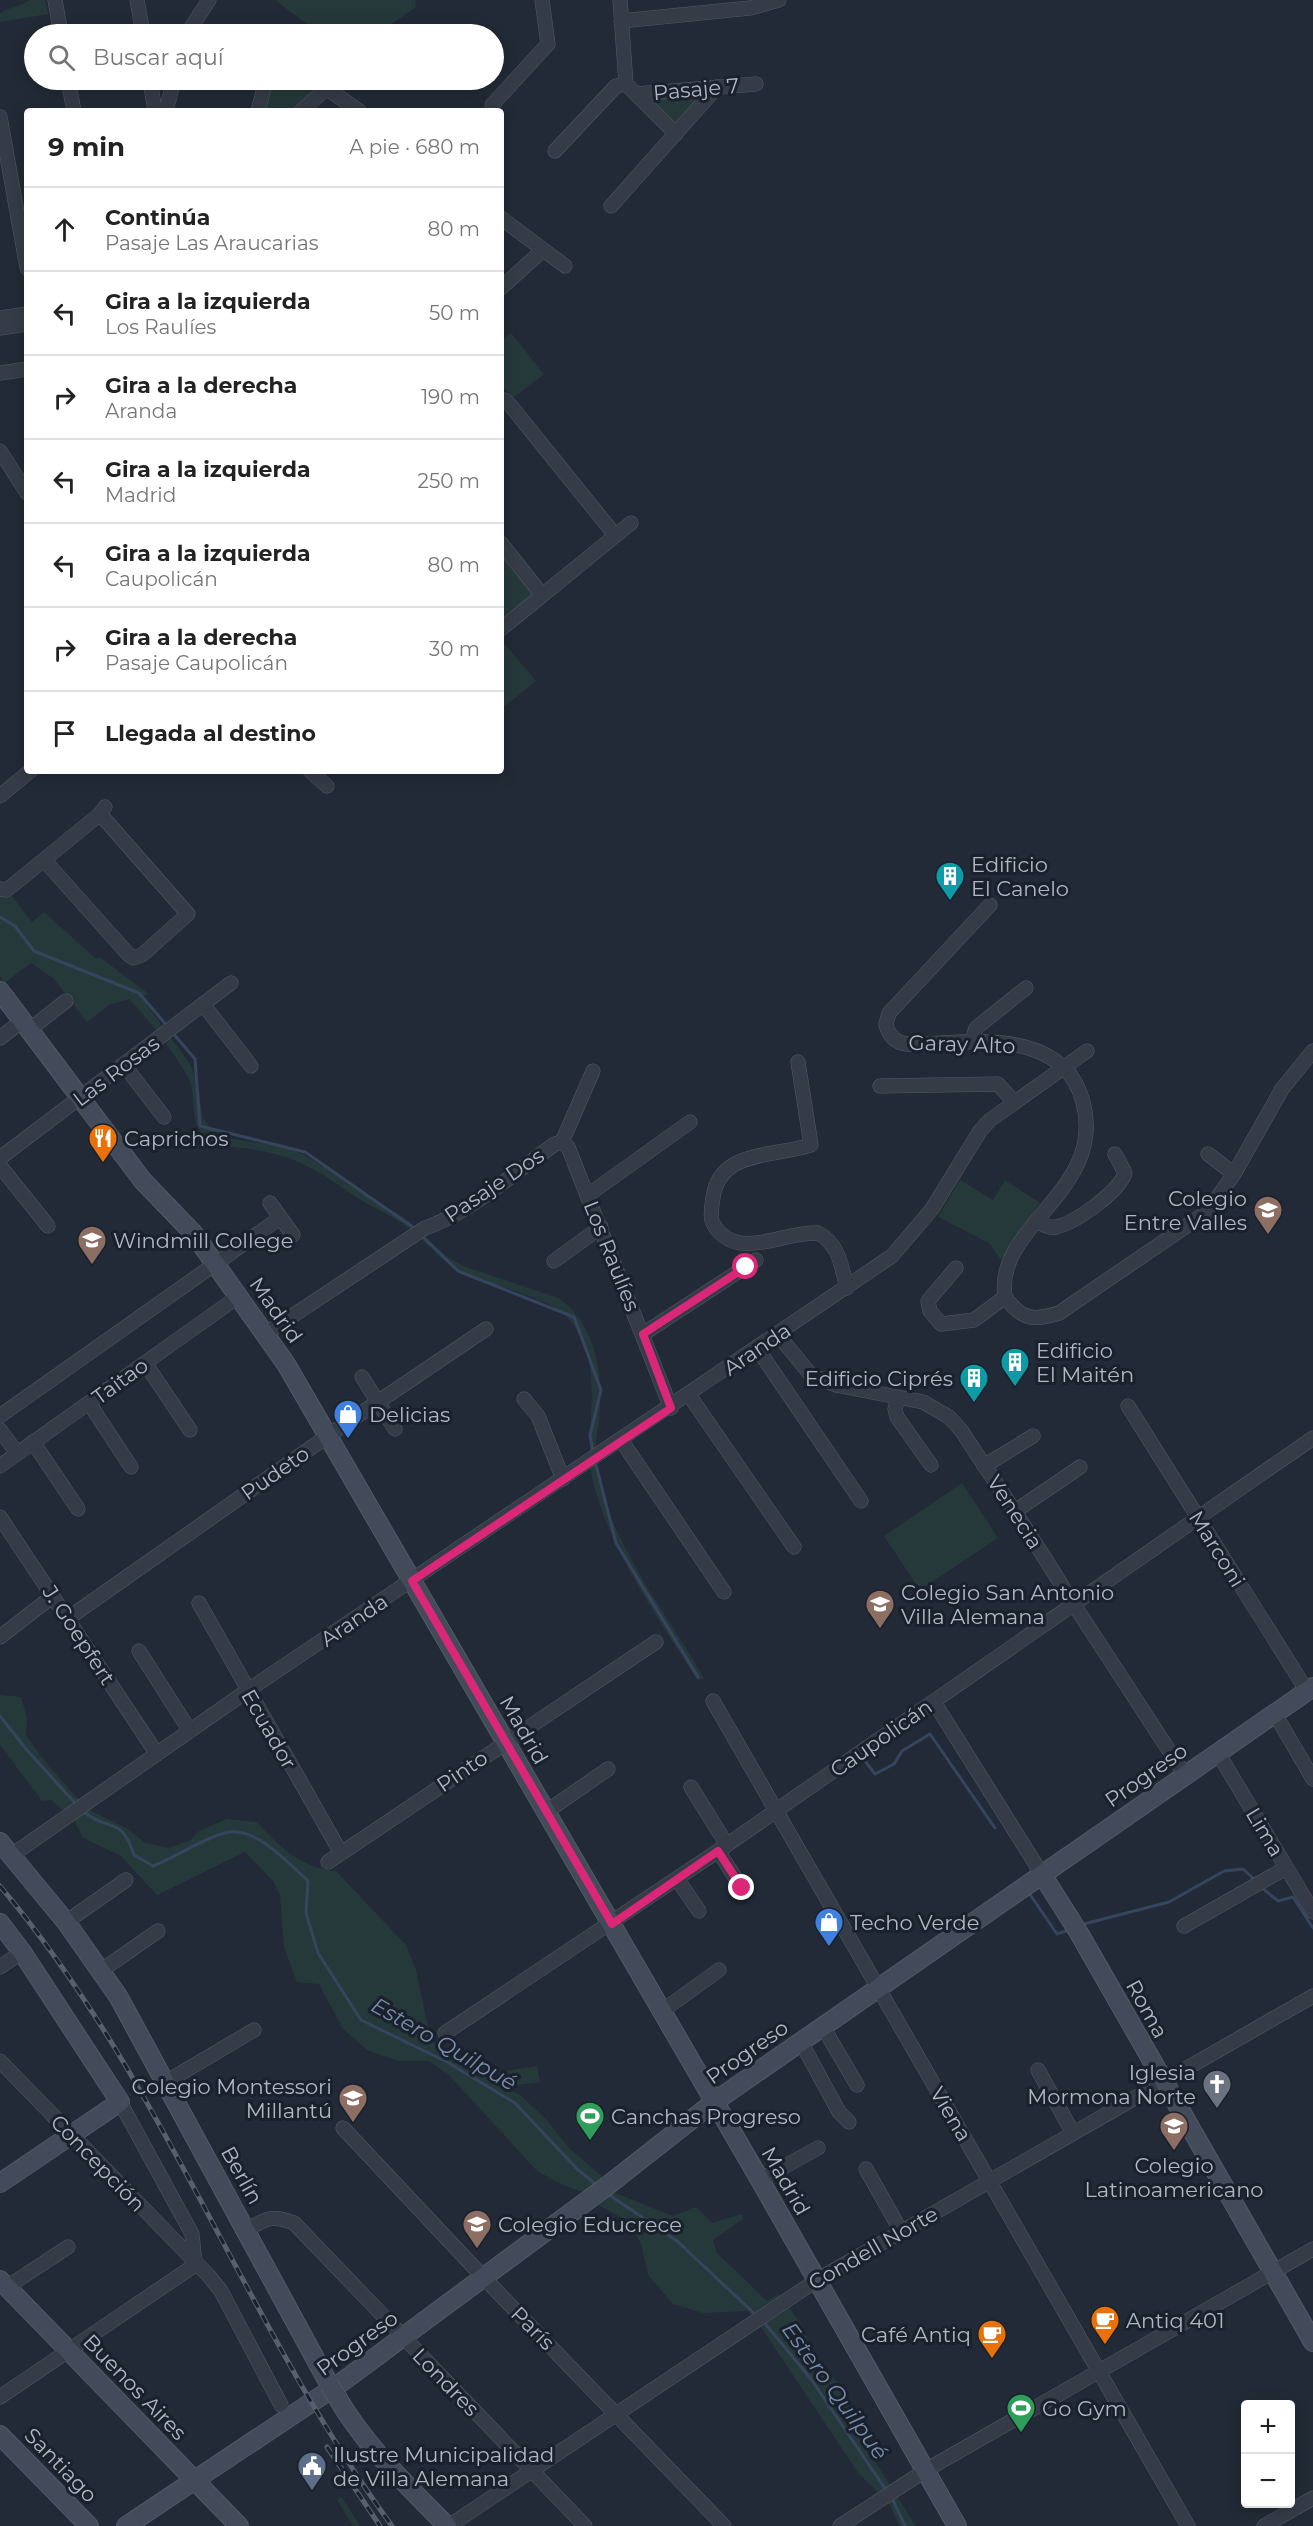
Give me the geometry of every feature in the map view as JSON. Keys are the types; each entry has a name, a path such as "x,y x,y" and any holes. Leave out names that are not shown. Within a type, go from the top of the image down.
{"street":[{"path":"137,0 141,24"},
{"path":"193,24 209,0"},
{"path":"492,105 548,44 542,0"},
{"path":"620,0 631,89"},
{"path":"621,21 750,8 779,0"},
{"path":"58,2 60,24"},
{"name":"Pasaje 7","path":"631,89 756,84"},
{"path":"555,151 616,86 631,89 676,134"},
{"path":"611,206 717,87"},
{"path":"70,90 73,108"},
{"path":"152,90 155,108"},
{"path":"166,108 171,90"},
{"path":"259,108 263,90"},
{"path":"302,108 316,90"},
{"path":"329,90 355,108"},
{"path":"0,117 24,236"},
{"path":"504,220 565,266"},
{"path":"504,285 543,250"},
{"path":"0,318 24,314"},
{"path":"0,328 24,324"},
{"path":"0,373 24,369"},
{"path":"504,400 615,535"},
{"path":"0,451 24,488"},
{"path":"504,627 631,523"},
{"path":"504,547 542,595"},
{"path":"0,796 26,774"},
{"path":"0,889 6,890 102,810 188,914 195,916 200,922"},
{"path":"44,860 133,958 142,955 188,914"},
{"name":"Garay Alto","path":"990,905 889,1012 886,1019 887,1029 900,1042 1007,1043 1031,1048 1051,1056 1064,1068 1083,1100 1087,1125 1085,1150 1074,1172 1014,1252 1007,1270 1005,1297"},
{"name":"Las Rosas","path":"0,1158 231,983"},
{"path":"972,1041 976,1028 1026,988"},
{"name":"Madrid","path":"0,991 143,1181 179,1216 266,1334 328,1435 612,1924 957,2526"},
{"path":"0,1038 26,1026 66,1001"},
{"path":"203,1004 251,1066"},
{"name":"Aranda","path":"6,1848 67,1818 247,1691 671,1408 892,1257 932,1209 980,1131 1014,1102 1087,1051"},
{"path":"956,1268 928,1300 930,1311 941,1324 974,1320 1005,1297 1022,1314 1038,1320 1059,1313 1207,1212 1234,1174 1282,1089 1313,1051"},
{"path":"798,1062 811,1131 811,1145 745,1158 734,1164 725,1171 716,1185 711,1218 720,1233 741,1243 818,1233 829,1239 838,1252 847,1288"},
{"path":"124,1065 164,1117"},
{"path":"562,1142 593,1071"},
{"path":"880,1086 991,1083 1002,1086 1014,1102"},
{"path":"588,1195 690,1122"},
{"name":"Los Raulíes","path":"562,1142 568,1147 588,1195 671,1408"},
{"name":"Pasaje Dos","path":"266,1334 408,1238 459,1212 555,1144 562,1142"},
{"path":"1038,1222 1048,1227 1059,1226 1113,1191 1125,1173 1115,1154"},
{"path":"1208,1154 1234,1174"},
{"path":"0,1166 48,1226"},
{"path":"270,1203 293,1235"},
{"path":"0,1416 280,1218"},
{"path":"554,1261 601,1227"},
{"path":"643,1334 756,1260"},
{"name":"Taitao","path":"0,1466 239,1296"},
{"name":"Pudeto","path":"67,1619 328,1435 486,1329"},
{"name":"Venecia","path":"778,1335 811,1375 836,1385 923,1402 949,1417 961,1430 1059,1576 1075,1605 1185,1775"},
{"path":"757,1348 861,1501"},
{"path":"145,1363 190,1430"},
{"path":"362,1377 395,1429"},
{"path":"689,1395 794,1548"},
{"path":"898,1398 895,1409 897,1417 931,1465"},
{"path":"524,1399 538,1416 562,1479"},
{"path":"89,1403 131,1467"},
{"name":"Marconi","path":"1128,1406 1198,1519 1310,1689"},
{"path":"0,1430 17,1453"},
{"path":"984,1466 1033,1436"},
{"name":"Caupolicán","path":"445,2033 723,1848 1313,1438"},
{"path":"621,1440 724,1592"},
{"path":"33,1442 78,1509"},
{"path":"1014,1512 1080,1467"},
{"name":"J. Goepfert","path":"0,1517 157,1754"},
{"path":"0,1637 53,1596"},
{"name":"Ecuador","path":"200,1603 247,1691 341,1853"},
{"name":"Pinto","path":"328,1862 656,1642"},
{"path":"139,1651 190,1731"},
{"name":"Progreso","path":"126,2526 342,2382 608,2186 714,2102 878,1991 1310,1689"},
{"name":"Viena","path":"713,1701 1188,2526"},
{"name":"Roma","path":"934,1702 1038,1879 1074,1926 1313,2342"},
{"path":"1275,1714 1313,1779"},
{"name":"Lima","path":"1218,1753 1313,1912"},
{"path":"546,1812 608,1769"},
{"path":"691,1787 742,1888"},
{"name":"Berlín","path":"6,1848 102,1970 166,2082 333,2391 355,2426 393,2472 448,2526"},
{"path":"1184,1926 1286,1868"},
{"path":"677,1879 699,1911"},
{"path":"66,1922 126,1880"},
{"path":"0,1923 22,1952 120,2102 192,2234 195,2265 0,2397"},
{"path":"102,1970 158,1931"},
{"path":"0,1967 22,1952"},
{"path":"662,2011 719,1970"},
{"name":"Condell Norte","path":"448,2526 817,2280 1313,1996"},
{"path":"823,2027 857,2085"},
{"path":"166,2082 254,2030"},
{"path":"801,2042 839,2112 849,2122"},
{"name":"Concepción","path":"1,2065 72,2134 221,2291 280,2405"},
{"path":"1038,2070 1073,2133"},
{"path":"3,2176 120,2102"},
{"name":"París","path":"343,2128 484,2278 724,2526"},
{"path":"760,2180 818,2148"},
{"path":"866,2169 902,2231"},
{"name":"Londres","path":"246,2230 266,2219 279,2217 294,2223 585,2526"},
{"path":"3,2283 68,2247"},
{"path":"840,2526 900,2485 1313,2249"},
{"name":"Buenos Aires","path":"3,2283 239,2526"},
{"name":"Santiago","path":"0,2434 89,2526"},
{"path":"1264,2526 1313,2498"}],"shaded area":[{"path":"30,0 45,0 48,14 0,22 0,13"},
{"path":"275,0 415,0 416,7 391,24 307,24"},
{"path":"268,90 316,90 297,108 264,108"},
{"path":"704,94 677,123 673,123 648,97"},
{"path":"511,333 544,374 513,398 504,388 504,338"},
{"path":"504,557 535,596 504,622"},
{"path":"504,643 536,681 504,707"},
{"path":"11,895 32,922 44,912 95,958 101,958 149,994 141,997 190,1064 197,1081 203,1118 216,1134 225,1138 280,1146 303,1154 406,1219 445,1255 463,1266 558,1298 570,1308 588,1333 597,1362 600,1393 595,1448 597,1472 605,1500 628,1553 704,1678 698,1681 655,1613 627,1567 605,1518 591,1472 592,1384 589,1363 583,1342 572,1323 551,1305 455,1269 405,1225 297,1161 251,1149 224,1146 209,1140 198,1128 192,1090 186,1073 129,999 109,1005 87,1022 54,979 31,963 4,983 0,976 0,896"},
{"path":"960,1180 993,1200 1005,1180 1040,1203 1001,1260 989,1243 938,1217"},
{"path":"962,1483 998,1538 920,1590 884,1536"},
{"path":"0,1695 21,1697 27,1718 26,1735 43,1759 87,1809 128,1829 145,1843 169,1848 191,1840 199,1831 227,1819 257,1822 283,1848 301,1861 336,1871 406,1945 416,1970 428,2027 437,2051 520,2095 545,2118 568,2147 605,2179 602,2182 615,2193 673,2216 696,2207 712,2223 742,2214 743,2219 713,2240 717,2253 767,2301 779,2294 802,2325 813,2357 846,2391 855,2430 916,2526 900,2526 888,2502 859,2474 748,2311 703,2313 673,2304 648,2275 641,2244 628,2221 596,2204 586,2193 565,2186 537,2171 449,2075 429,2061 398,2061 367,2050 343,2029 319,1984 297,1982 284,1947 280,1896 274,1882 245,1852 157,1895 121,1856 83,1838 75,1822 51,1800 42,1801 0,1745"},
{"path":"537,2066 540,2082 510,2086 507,2071"},
{"path":"342,2497 360,2526 353,2526 337,2500"}],"waterway":[{"path":"0,917 15,926 34,951 139,993 168,1027"},
{"path":"172,1032 195,1059 200,1126 305,1152 417,1230"},
{"path":"421,1235 458,1271 574,1317 601,1390 590,1435 593,1452"},
{"path":"595,1461 616,1543 698,1677"},
{"name":"Estero Quilpué","path":"0,1716 26,1749 76,1804"},
{"path":"865,1761 875,1774 894,1764 902,1751 930,1734 995,1828"},
{"name":"Estero Quilpué","path":"83,1811 92,1818 119,1829 129,1842 134,1855 153,1866 221,1834 233,1832 245,1834 269,1846 308,1881 306,1913 318,1953 361,2020 447,2062 515,2103 577,2169 598,2186"},
{"path":"1080,1925 1169,1902 1224,1871 1243,1869 1256,1881"},
{"path":"1260,1886 1278,1901 1293,1897 1313,1928"},
{"path":"1029,1893 1057,1934 1069,1930"},
{"name":"Estero Quilpué","path":"608,2194 677,2241 756,2315"},
{"name":"Estero Quilpué","path":"763,2321 811,2379 886,2490"},
{"name":"Estero Quilpué","path":"892,2498 905,2526"}],"railway":[{"path":"0,1886 58,1961 109,2039 157,2120 291,2368 339,2448 392,2526"},
{"path":"327,2447 380,2526"}],"place":[{"name":"Edificio El Canelo","path":"950,902"},
{"name":"Caprichos","path":"103,1164"},
{"name":"Colegio Entre Valles","path":"1268,1236"},
{"name":"Windmill College","path":"92,1266"},
{"name":"Edificio El Maitén","path":"1015,1388"},
{"name":"Edificio Ciprés","path":"974,1404"},
{"name":"Delicias","path":"348,1440"},
{"name":"Colegio San Antonio Villa Alemana","path":"880,1630"},
{"name":"Techo Verde","path":"829,1948"},
{"name":"Iglesia Mormona Norte","path":"1217,2110"},
{"name":"Colegio Montessori Millantú","path":"353,2124"},
{"name":"Canchas Progreso","path":"590,2142"},
{"name":"Colegio Latinoamericano","path":"1174,2152"},
{"name":"Colegio Educrece","path":"477,2250"},
{"name":"Antiq 401","path":"1105,2346"},
{"name":"Café Antiq","path":"992,2360"},
{"name":"Go Gym","path":"1021,2434"},
{"name":"Ilustre Municipalidad de Villa Alemana","path":"312,2492"}],"route":[{"path":"742,1888 718,1851 612,1924 412,1581 671,1408 643,1334 746,1267"}]}
